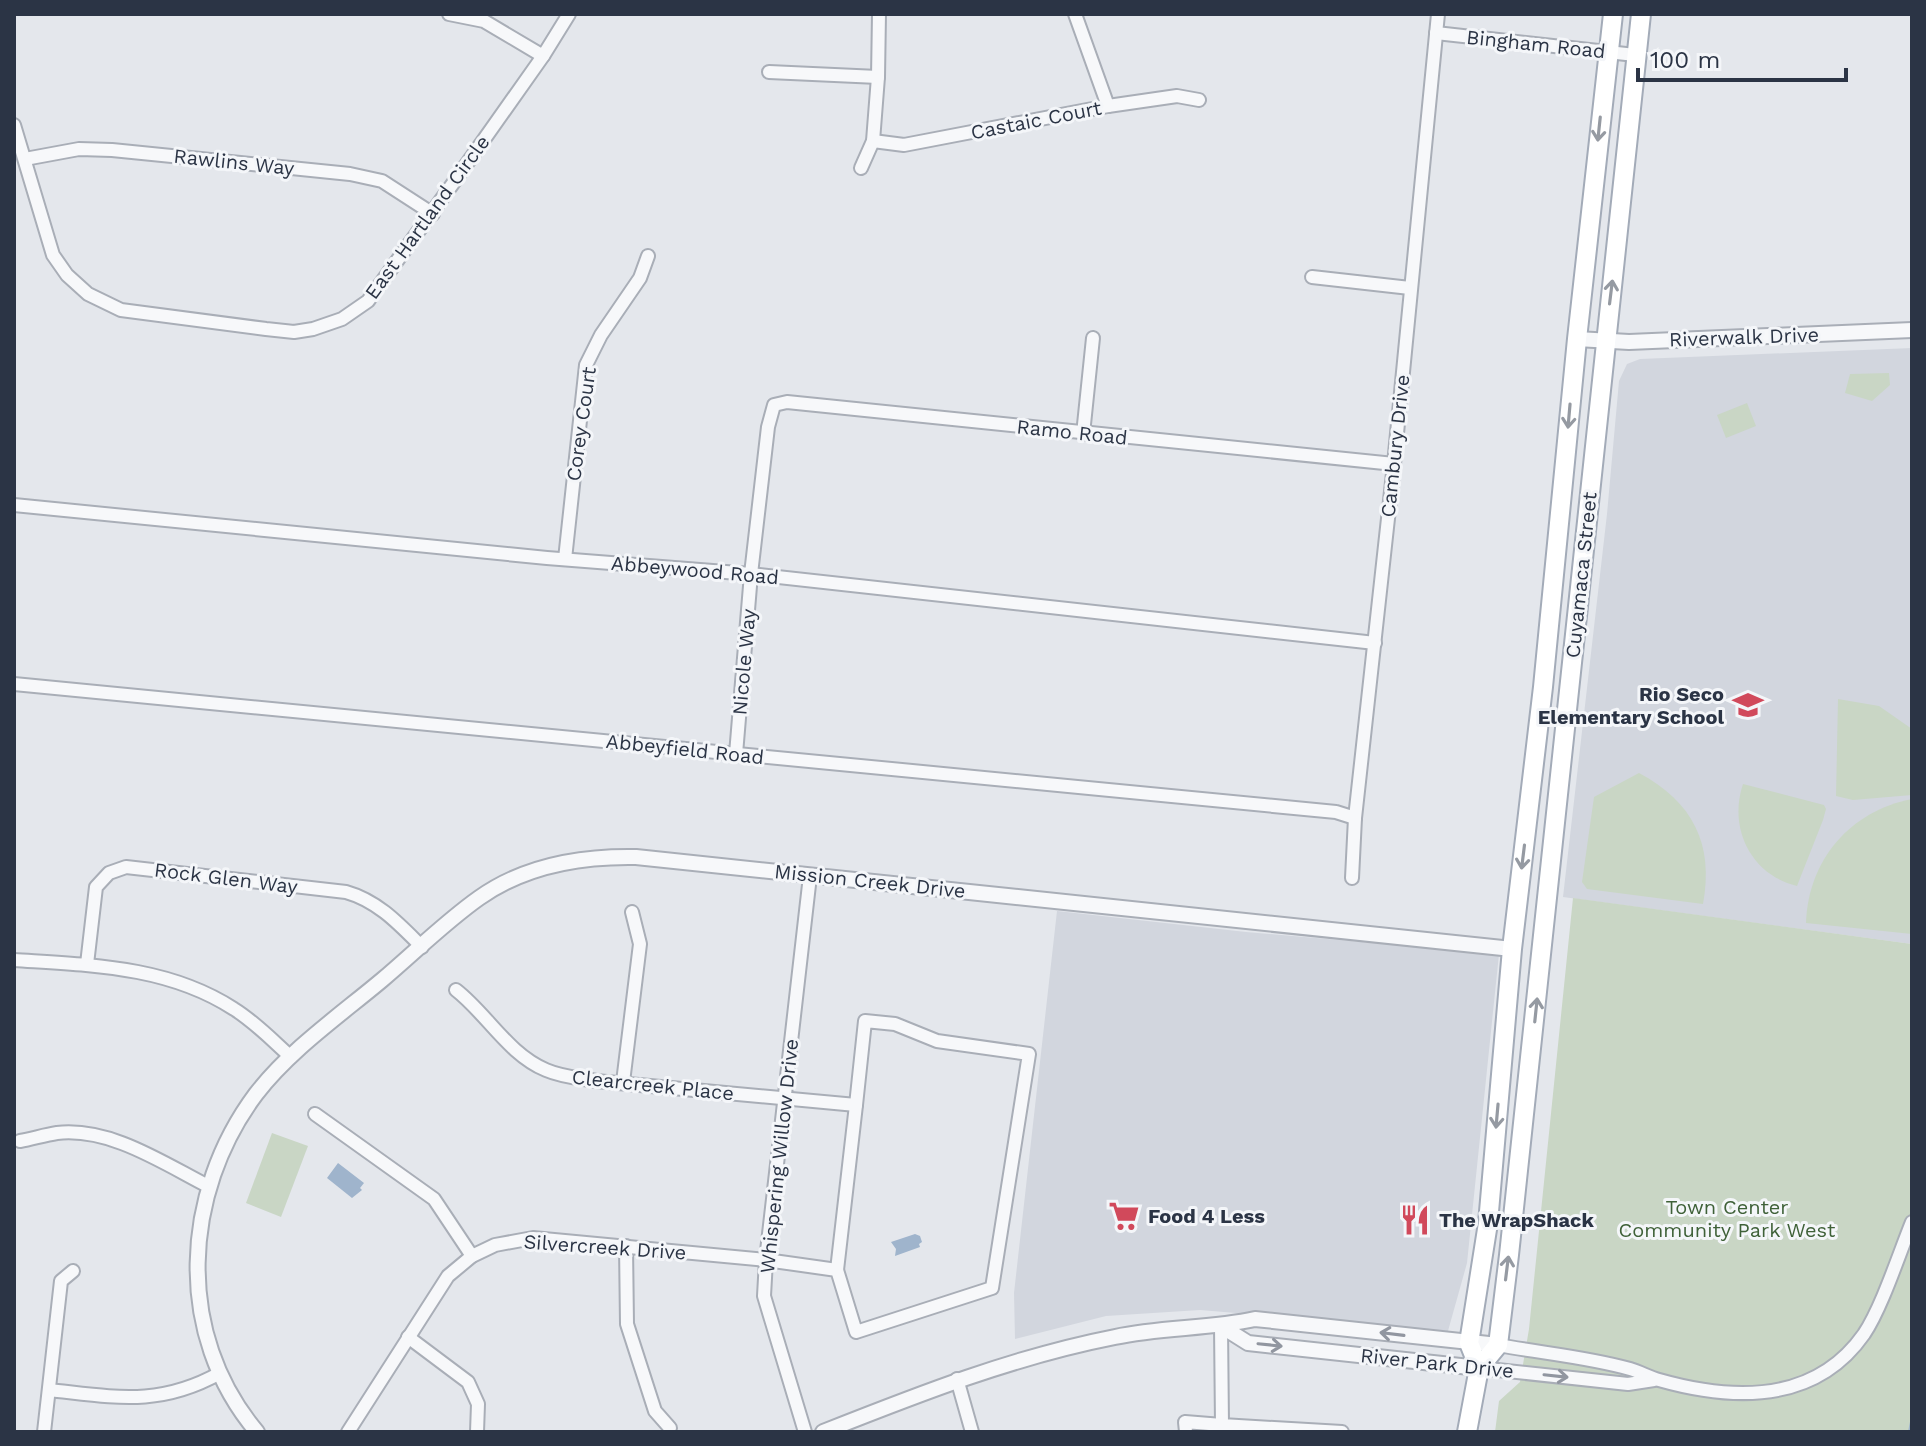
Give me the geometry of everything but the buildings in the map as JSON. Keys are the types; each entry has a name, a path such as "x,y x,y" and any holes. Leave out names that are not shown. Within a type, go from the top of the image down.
{"main road":[{"name":"Cuyamaca Street","path":"1469,1343 1488,1223 1512,949 1535,759 1613,14"},
{"name":"Cuyamaca Street","path":"1498,1345 1563,763 1641,14"},
{"path":"1535,759 1563,763"},
{"path":"1469,1343 1479,1368"},
{"path":"1467,1432 1479,1368 1498,1345"}],"street":[{"path":"449,14 484,21 543,56"},
{"name":"East Hartland Circle","path":"14,125 53,255 76,284 102,302 121,310 183,319 294,332 313,329 342,319 368,301 433,214 569,14"},
{"path":"861,168 873,141 879,14"},
{"path":"1075,14 1108,106"},
{"name":"Cambury Drive","path":"1352,878 1355,818 1394,464 1438,14"},
{"name":"Bingham Road","path":"1436,33 1635,55"},
{"path":"769,72 878,77"},
{"name":"Castaic Court","path":"873,141 904,145 1108,106 1177,96 1199,100"},
{"name":"Rawlins Way","path":"25,159 79,149 112,150 350,174 382,181 433,214"},
{"name":"Corey Court","path":"565,559 586,365 601,335 640,278 648,256"},
{"path":"1312,277 1410,288"},
{"name":"Riverwalk Drive","path":"1577,339 1605,341 1912,330"},
{"path":"1083,434 1093,338"},
{"name":"Ramo Road","path":"768,427 774,405 787,402 1394,464"},
{"name":"Nicole Way","path":"736,754 751,574 768,427"},
{"name":"Abbeywood Road","path":"14,505 565,559 751,574 1375,643"},
{"name":"Abbeyfield Road","path":"14,684 1336,812 1355,818"},
{"name":"Mission Creek Drive","path":"291,1057 480,898 522,876 568,862 613,856 1512,949"},
{"name":"Rock Glen Way","path":"87,964 96,887 109,873 126,867 346,892 360,896 383,910 422,947"},
{"name":"Whispering Willow Drive","path":"805,1432 764,1296 810,876"},
{"path":"623,1082 640,944 632,912"},
{"path":"14,960 87,964 147,973 201,990 250,1020 291,1057 257,1094 226,1141 208,1186 198,1244 199,1286 207,1331 220,1373 240,1410 257,1432"},
{"name":"Clearcreek Place","path":"456,990 520,1054 544,1069 566,1077 856,1105"},
{"path":"865,1021 895,1024 937,1041 1029,1054 992,1288 856,1332 837,1270 856,1105 865,1021"},
{"path":"315,1114 434,1199 472,1256"},
{"path":"20,1141 58,1133 100,1137 142,1152 208,1186"},
{"name":"River Park Drive","path":"823,1432 957,1379 1031,1356 1119,1336 1168,1328 1221,1326 1255,1319 1498,1345 1630,1369 1657,1380 1727,1392 1760,1393 1786,1389 1817,1378 1842,1359 1864,1333 1912,1222"},
{"name":"Silvercreek Drive","path":"348,1432 438,1289 459,1265 495,1245 520,1239 626,1246 837,1270"},
{"path":"626,1246 627,1324 655,1411 670,1428"},
{"path":"44,1432 61,1281 73,1271"},
{"path":"1221,1326 1222,1425"},
{"name":"River Park Drive","path":"1221,1326 1248,1343 1628,1384 1657,1380"},
{"path":"408,1337 468,1382 478,1404 477,1432"},
{"path":"49,1390 133,1399 190,1386 220,1373"},
{"path":"957,1379 972,1432"},
{"path":"1186,1432 1185,1422 1342,1432"}],"shaded area":[{"name":"Rio Seco Elementary School","path":"1912,348 1912,944 1563,897 1607,514 1619,381 1627,364 1640,359"},
{"path":"1057,911 1246,932 1499,954 1467,1263 1448,1331 1200,1310 1106,1316 1015,1339 1014,1293"}],"green space":[{"path":"1889,373 1890,385 1872,401 1845,393 1850,374"},
{"path":"1747,403 1756,426 1726,438 1717,415"},
{"path":"1838,699 1879,706 1912,729 1912,795 1853,800 1836,796"},
{"path":"1639,773 1673,797 1695,827 1705,862 1703,904 1587,889 1582,882 1594,797"},
{"path":"1743,784 1824,805 1823,820 1797,886 1767,872 1747,847 1739,817"},
{"path":"1912,799 1912,934 1806,923 1815,879 1836,842 1870,815"},
{"name":"Town Center Community Park West","path":"1573,898 1912,944 1912,1432 1495,1432 1499,1401 1520,1382 1529,1329"},
{"path":"272,1133 308,1146 281,1217 246,1203"}],"water":[{"path":"338,1163 364,1183 360,1188 362,1190 352,1198 327,1178"},
{"path":"915,1234 920,1236 920,1247 895,1256 896,1249 891,1242"}],"waterway":[{"path":"1910,1432 1912,1422"}],"place":[{"name":"Rio Seco Elementary School","path":"1748,705"},
{"name":"Food 4 Less","path":"1124,1216"},
{"name":"The WrapShack","path":"1415,1220"}]}
